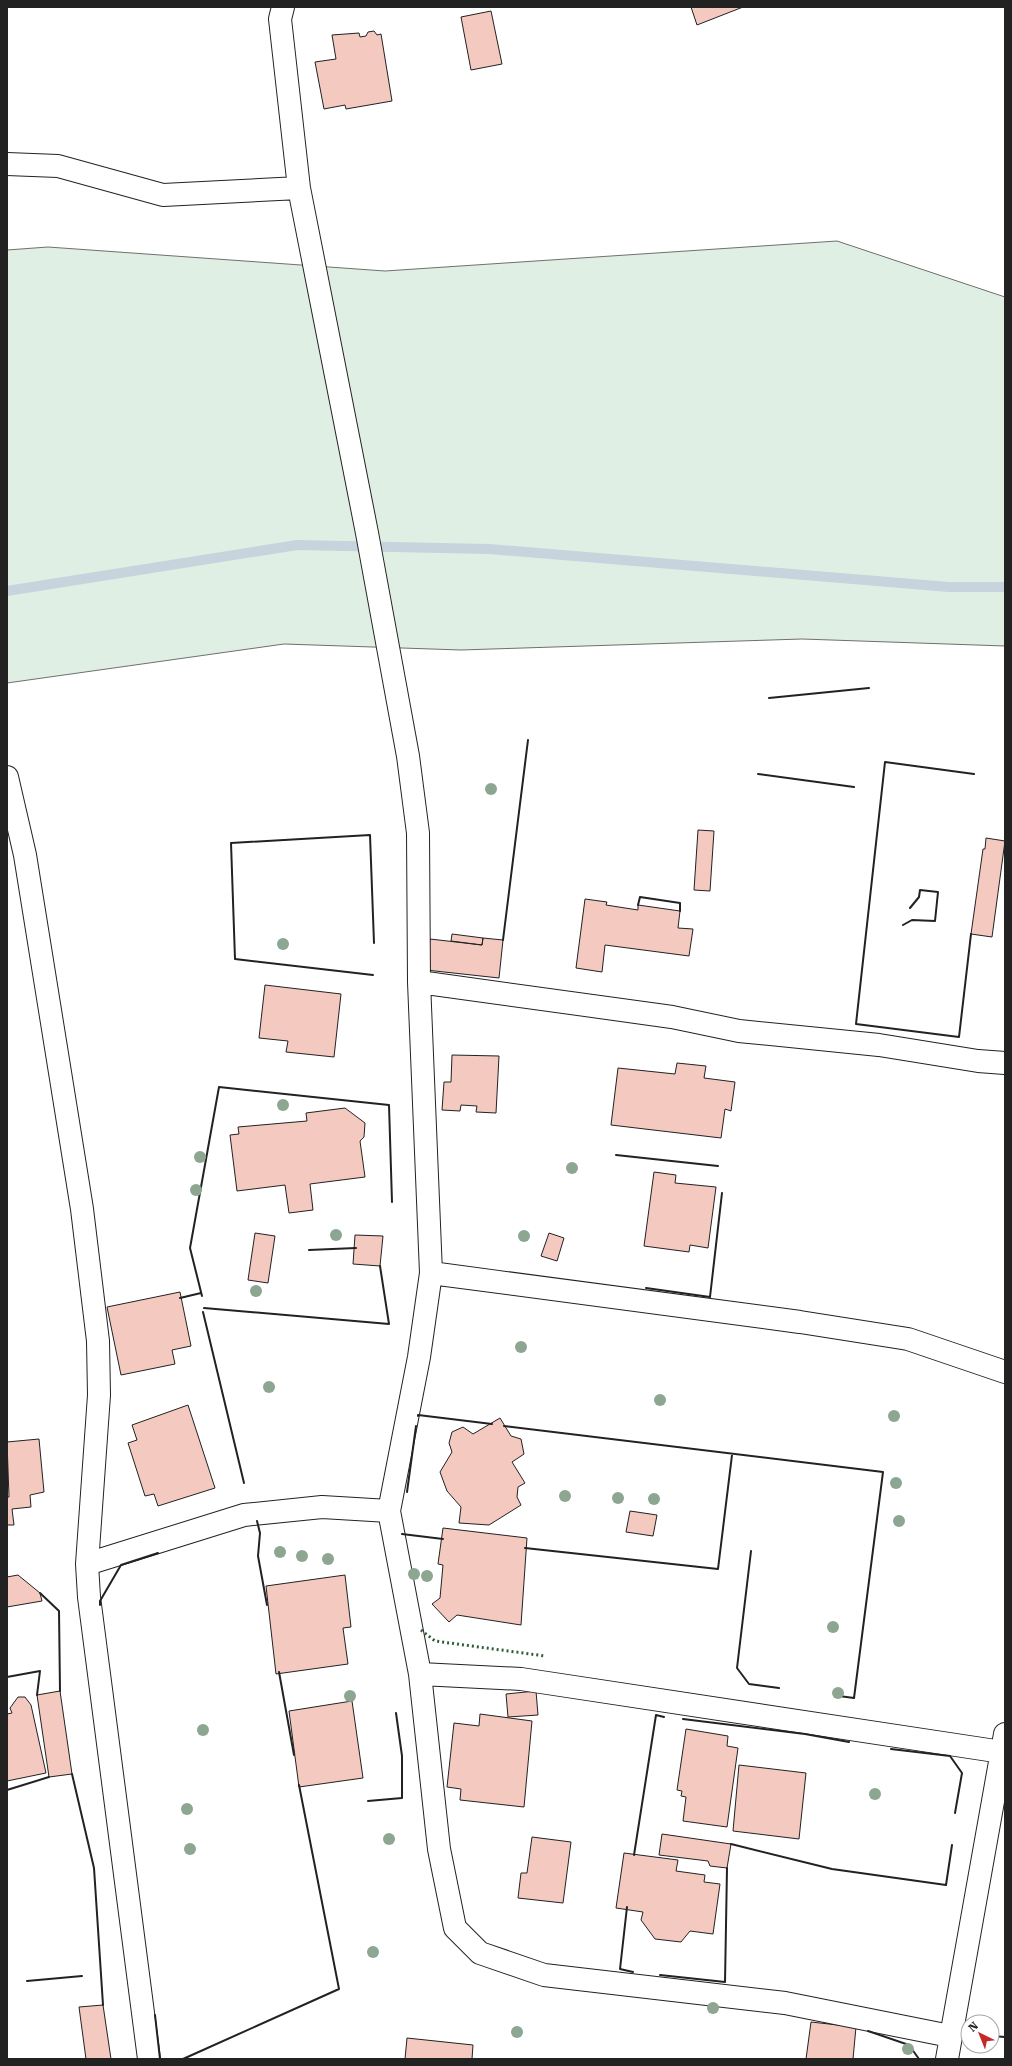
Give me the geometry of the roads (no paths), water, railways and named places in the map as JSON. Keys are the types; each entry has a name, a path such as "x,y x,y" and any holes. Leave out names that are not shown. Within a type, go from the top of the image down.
{"street":[{"path":"283,7 280,19 299,188 367,532 408,756 418,833 419,982 431,1273 418,1358 389,1511 420,1674 440,1849 455,1928 480,1953 544,1974 785,2003 950,2036"},
{"path":"7,164 58,166 163,195 299,188"},
{"path":"7,777 25,855 81,1201 98,1341 99,1395 87,1564 88,1597 149,2059"},
{"path":"419,982 664,1016 739,1031 879,1045 978,1061 1005,1063"},
{"path":"431,1273 800,1322 908,1339 1005,1372"},
{"path":"87,1564 244,1515 322,1507 389,1511"},
{"path":"420,1674 521,1679 1003,1743 947,2059"}],"waterway":[{"path":"7,591 297,545 489,549 949,587 1005,587"}]}
